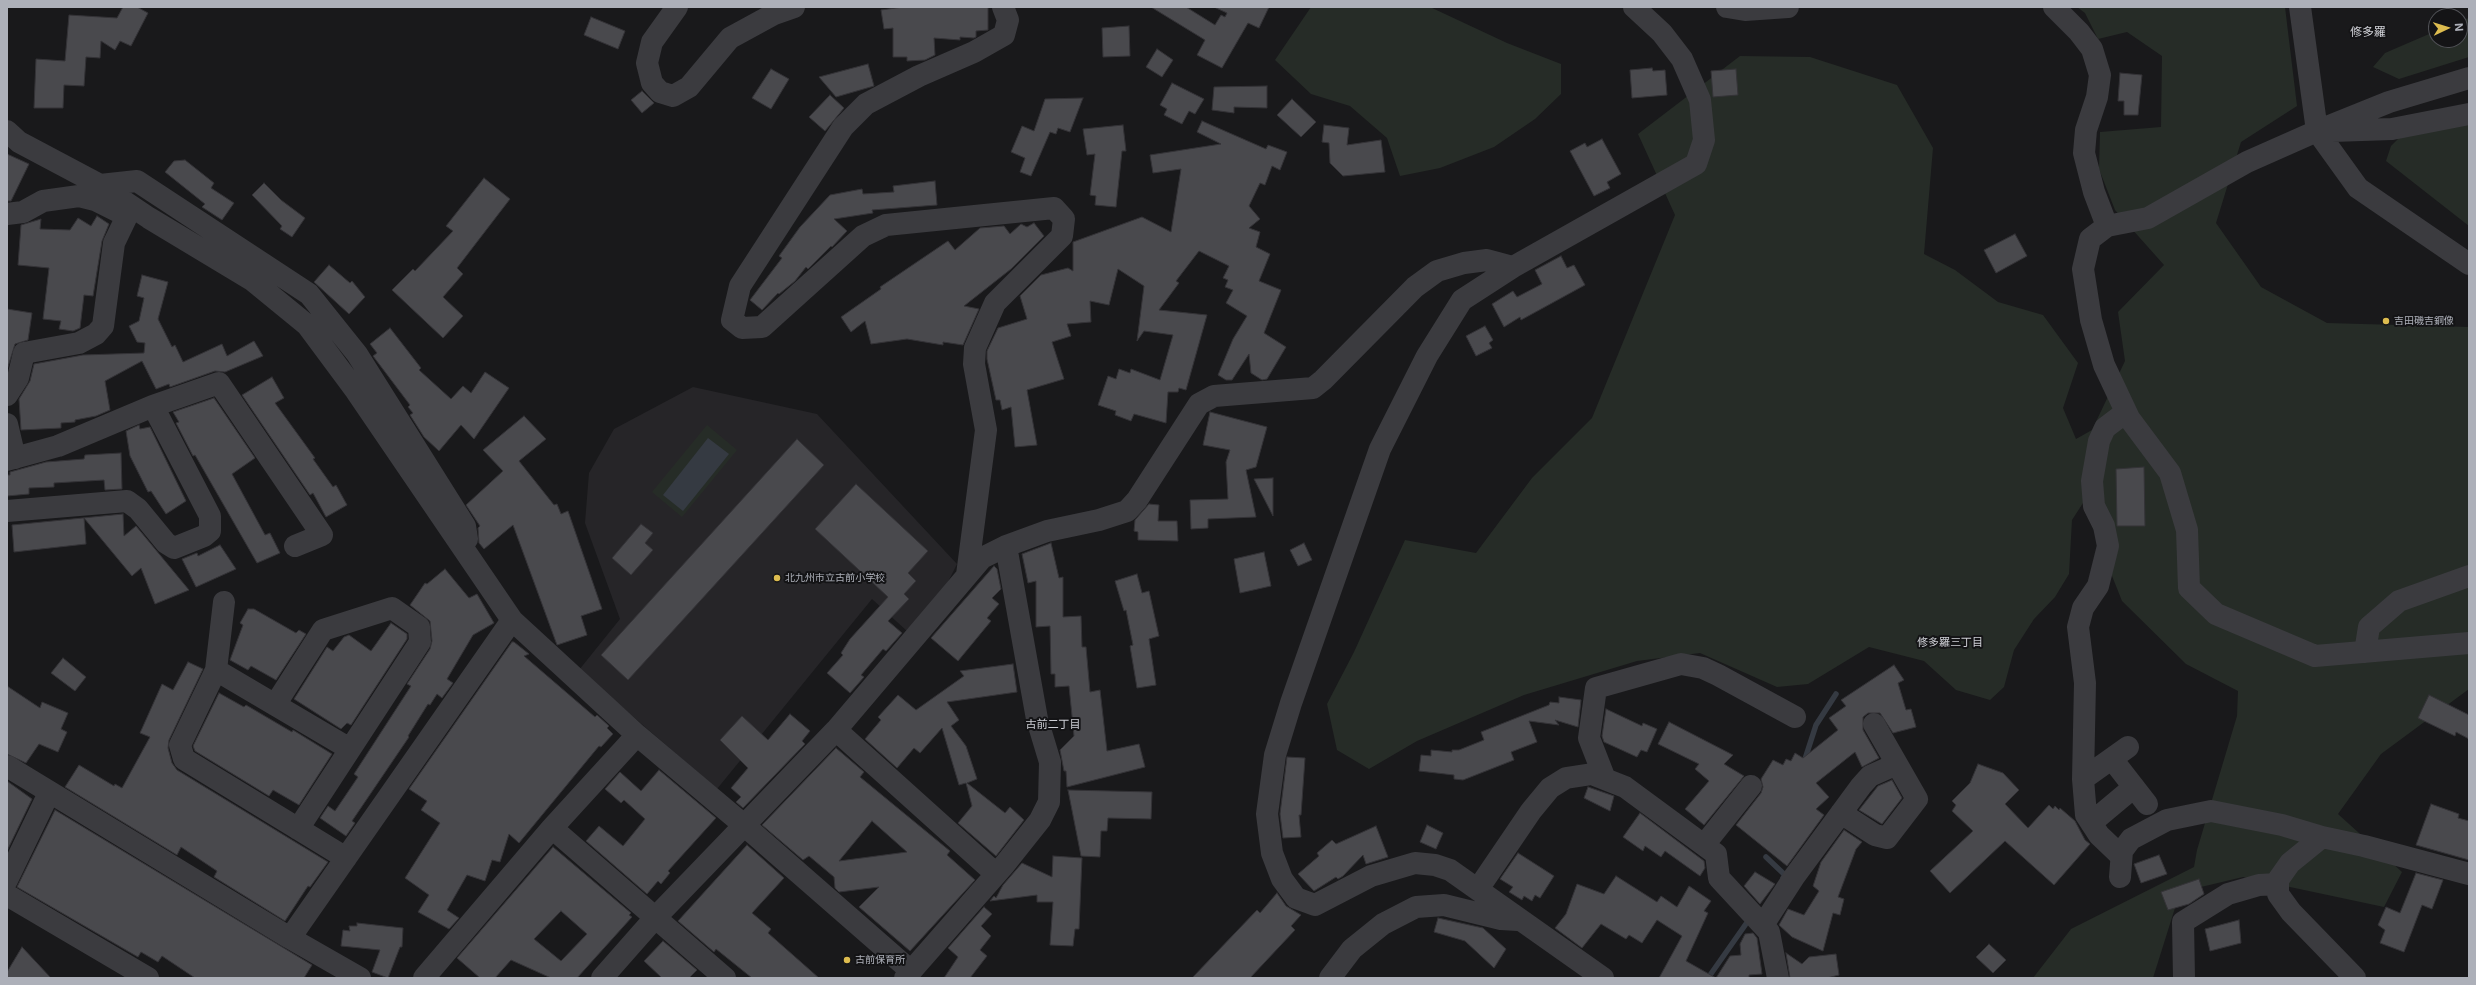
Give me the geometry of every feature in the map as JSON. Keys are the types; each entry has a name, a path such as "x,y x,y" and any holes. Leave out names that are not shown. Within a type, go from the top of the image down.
{"street":[{"path":"677,7 652,42 647,63 652,83 660,92 673,96 688,87 730,38 774,14 794,7"},
{"path":"967,575 986,430 974,364 975,348 995,303 1062,236 1064,220 1054,208 886,225 863,236 762,327 742,328 732,320 740,286 843,127 866,104 919,76 974,52 1004,36 1008,20 1003,7"},
{"path":"1603,978 1450,870 1415,863 1371,876 1315,905 1296,898 1282,879 1272,853 1267,814 1275,755 1291,703 1380,449 1427,356 1462,300 1512,268 1696,164 1704,140 1700,100 1682,60 1662,33 1634,7"},
{"path":"1727,7 1745,10 1788,7"},
{"path":"2054,7 2079,32 2092,49 2100,75 2096,97 2086,130 2084,153 2094,192 2106,226"},
{"path":"2300,7 2317,131 2358,188 2469,264"},
{"path":"2469,78 2389,102 2317,131 2247,162 2148,218 2106,226 2090,239 2083,269 2091,320 2104,365 2126,412 2170,473 2187,530 2189,588 2216,614 2315,656 2469,643"},
{"path":"2317,131 2392,129 2469,114"},
{"path":"7,131 19,142 100,185 149,218 252,280 307,325 356,392 512,620 637,735 745,826 908,975 996,874 1040,820 1049,802 1051,782 1050,762 1037,719 1006,546"},
{"path":"100,185 138,181 309,294 357,354 465,526 468,542 465,553"},
{"path":"7,214 22,212 43,201 79,196 95,200 128,216 149,218"},
{"path":"7,395 18,378 24,353 79,343 96,334 103,326 114,243 128,216"},
{"path":"602,978 654,919 836,730 982,558 1006,546 1047,531 1099,520 1127,511 1137,500 1199,404 1214,396 1313,388 1323,380 1415,287 1437,271 1464,263 1487,260 1512,268"},
{"path":"7,424 11,459 58,446 153,406 219,383 322,535 295,546"},
{"path":"7,511 127,501 138,509 166,543 174,548 204,536 210,531 210,516 153,406"},
{"path":"2126,412 2105,428 2099,441 2092,481 2094,506 2104,526 2108,546 2098,586 2083,608 2078,627 2085,683 2083,779 2086,815 2121,866 2122,851 2130,839 2167,820 2211,811 2282,825 2322,837 2364,846 2469,874"},
{"path":"2364,652 2369,626 2399,601 2469,576"},
{"path":"224,602 216,670 180,745 184,759 346,858"},
{"path":"275,705 323,630 392,608 419,627 420,642 298,829"},
{"path":"290,938 512,620"},
{"path":"1605,780 1589,738 1596,688 1681,664 1703,668 1718,675 1796,718"},
{"path":"216,670 350,749"},
{"path":"1841,813 1875,835 1887,838 1917,799 1874,724"},
{"path":"836,730 996,874"},
{"path":"424,978 552,828 637,735"},
{"path":"2083,779 2120,753 2134,787 2147,804"},
{"path":"1763,925 1794,877 1870,776 1897,764"},
{"path":"7,766 49,793 290,938 360,978"},
{"path":"1478,889 1531,811 1550,788 1566,778 1592,774 1625,787 1716,854 1719,878 1769,932 1778,978"},
{"path":"1704,845 1751,786"},
{"path":"2091,824 2134,787"},
{"path":"7,880 49,793"},
{"path":"552,828 654,919 724,978"},
{"path":"2322,837 2290,863 2278,884 2278,894 2291,912 2355,978"},
{"path":"2184,978 2183,922 2228,894 2259,886 2278,884"},
{"path":"7,895 148,978"},
{"path":"1330,978 1352,949 1383,924 1416,907 1444,905 1501,918 1522,920"}],"shaded area":[{"path":"1311,7 1430,7 1507,43 1561,64 1561,94 1535,119 1494,147 1440,168 1400,176 1387,138 1350,106 1311,94 1275,60"},
{"path":"2077,7 2285,7 2297,106 2241,142 2216,223 2261,287 2327,323 2469,327 2469,689 2381,754 2338,814 2402,872 2384,907 2243,877 2180,892 2153,978 2033,978 2071,929 2194,867 2197,850 2237,716 2238,691 2186,664 2122,601 2083,503 2072,520 2069,574 2055,597 2034,619 2014,650 2004,687 1990,700 1956,690 1924,661 1869,647 1808,684 1777,687 1700,653 1637,661 1524,695 1417,741 1369,769 1337,750 1327,704 1354,652 1405,540 1476,553 1532,478 1592,418 1675,215 1638,134 1740,56 1810,57 1897,85 1933,148 1924,254 1955,270 1998,302 2043,315 2078,363 2063,408 2076,439 2092,430 2125,361 2118,312 2164,265 2115,210 2099,169 2100,132 2161,127 2162,56 2127,32 2098,39 2085,13"},
{"path":"2468,18 2469,57 2399,79 2373,67 2385,53 2428,34 2428,48 2468,48"},
{"path":"2469,119 2469,226 2386,161 2391,146 2412,125"},
{"name":"北九州市立古前小学校","path":"693,387 817,414 957,564 943,592 908,632 872,599 717,789 579,670 620,619 585,523 589,473 614,429"},
{"path":"707,425 737,450 682,517 652,492"},
{"path":"708,438 729,454 683,511 663,495"}],"building":[{"path":"123,7 137,7 148,13 131,46 120,41 115,50 101,41 100,58 86,57 84,86 64,85 63,108 34,108 36,59 65,61 69,15 117,18"},
{"path":"903,7 988,7 988,30 976,31 976,37 974,38 960,37 960,40 934,38 935,55 925,60 907,61 907,57 893,57 893,28 884,29 881,10"},
{"path":"1151,7 1186,7 1215,25 1221,15 1225,17 1227,13 1214,7 1269,7 1259,28 1248,23 1222,68 1197,55 1205,40"},
{"path":"591,17 625,31 618,49 584,35"},
{"path":"1129,26 1130,56 1103,57 1102,28"},
{"path":"1157,49 1173,60 1162,77 1146,67"},
{"path":"868,64 874,86 836,97 819,77"},
{"path":"1652,68 1653,71 1665,70 1667,95 1632,98 1630,70"},
{"path":"771,69 789,79 771,109 752,98"},
{"path":"1736,69 1738,95 1713,97 1711,71"},
{"path":"2120,73 2142,75 2138,115 2124,115 2124,101 2118,101"},
{"path":"1172,83 1204,99 1195,114 1189,111 1182,124 1164,115 1167,109 1160,105"},
{"path":"1267,86 1267,108 1234,107 1234,113 1212,110 1214,87"},
{"path":"642,91 654,103 642,113 631,100"},
{"path":"830,95 844,108 825,131 809,117"},
{"path":"1083,98 1070,132 1058,128 1056,134 1050,132 1031,176 1020,172 1025,158 1011,152 1022,126 1034,131 1045,99"},
{"path":"1292,99 1316,122 1301,137 1277,115"},
{"path":"1202,121 1266,149 1268,145 1287,152 1280,170 1272,166 1265,185 1260,183 1249,206 1260,219 1249,228 1260,232 1256,247 1270,254 1259,281 1281,290 1264,333 1286,347 1267,379 1262,380 1251,373 1249,354 1232,380 1226,380 1218,375 1233,339 1247,316 1226,303 1233,290 1225,287 1228,280 1223,278 1229,266 1199,251 1176,281 1179,283 1159,310 1207,315 1186,390 1179,388 1178,392 1168,392 1166,423 1134,414 1131,421 1115,415 1116,411 1098,405 1108,376 1116,379 1119,369 1130,373 1131,369 1160,380 1173,335 1144,331 1137,341 1144,286 1118,269 1109,305 1090,301 1091,322 1067,324 1071,336 1052,342 1064,379 1027,390 1037,445 1015,447 1011,407 1002,410 1000,400 996,400 987,359 987,351 998,328 1027,319 1020,296 1041,275 1068,268 1073,271 1073,242 1142,217 1171,232 1181,169 1153,173 1150,155 1221,144 1197,132"},
{"path":"1123,125 1126,151 1122,151 1116,207 1095,205 1096,196 1090,195 1095,154 1087,155 1083,129"},
{"path":"1324,125 1349,128 1347,145 1381,140 1385,172 1343,176 1330,163 1329,143 1322,142"},
{"path":"1602,139 1621,174 1607,182 1610,188 1594,196 1570,151 1585,143 1587,147"},
{"path":"7,154 29,164 11,201 7,201"},
{"path":"185,160 214,183 211,188 234,203 222,220 202,207 205,204 165,172 174,161"},
{"path":"484,178 510,199 457,268 463,274 443,297 463,316 443,338 392,290 413,269 415,271 453,231 446,226"},
{"path":"935,181 937,205 872,210 873,213 834,219 847,231 832,247 831,246 808,269 806,267 795,281 779,294 778,293 762,310 750,300 782,258 779,256 800,227 830,195 862,189 863,194 894,192 893,186"},
{"path":"264,183 281,200 305,218 292,237 280,229 282,226 252,195"},
{"path":"97,216 109,224 102,241 93,296 84,295 80,328 73,331 59,329 61,321 43,319 49,268 18,265 21,225 41,219 40,229 70,230 78,218 91,226"},
{"path":"1034,223 1044,236 1011,269 964,306 979,309 963,345 943,342 943,345 907,339 871,344 865,321 851,332 841,317 881,289 880,287 948,241 955,250 980,228 1004,226 1010,234 1021,224 1027,227"},
{"path":"2015,234 2027,256 1996,273 1984,250"},
{"path":"1561,256 1567,268 1574,265 1585,285 1521,320 1520,317 1504,327 1492,304 1513,291 1517,297 1542,284 1535,270"},
{"path":"329,265 350,283 352,281 365,297 349,314 314,282"},
{"path":"142,275 168,282 158,319 172,347 175,345 183,362 222,344 227,356 254,341 263,356 225,372 215,371 170,387 169,384 156,389 142,361 105,381 110,410 96,416 75,420 75,422 61,423 61,428 21,430 19,399 30,381 34,364 83,355 144,353 145,343 137,342 129,326 139,321 144,298 137,296"},
{"path":"7,309 32,313 28,340 15,344 7,370"},
{"path":"1485,326 1493,340 1489,343 1492,348 1476,356 1466,336"},
{"path":"390,328 421,368 419,370 451,399 463,386 471,393 485,372 509,388 474,439 461,425 439,451 424,437 410,415 413,413 408,407 410,405 373,356 377,353 370,344"},
{"path":"272,377 284,398 275,403 315,458 313,459 333,487 336,485 347,505 326,517 313,493 310,495 242,395"},
{"path":"214,398 255,458 232,474 265,535 270,533 280,553 257,563 195,455 193,456 176,423 179,422 173,412"},
{"path":"1210,412 1267,427 1256,467 1246,470 1256,517 1208,519 1208,528 1191,529 1190,500 1228,499 1226,462 1230,450 1203,445"},
{"path":"524,416 546,439 519,461 554,505 557,504 561,514 568,511 602,609 581,616 587,635 557,645 513,525 484,549 479,543 478,528 480,526 466,505 503,471 483,450"},
{"path":"139,425 140,429 150,427 186,501 166,514 151,491 148,492 130,456 126,431"},
{"path":"797,439 824,465 628,680 601,655"},
{"path":"121,453 122,489 105,490 104,480 54,483 54,487 29,488 29,494 7,496 7,475 10,475 10,472 46,462 84,459 85,455"},
{"path":"2144,467 2145,526 2117,526 2116,469"},
{"path":"1273,478 1273,516 1254,479"},
{"path":"856,484 928,551 908,573 916,581 904,594 909,599 888,621 902,633 886,651 883,649 861,675 864,677 850,693 827,673 843,655 841,653 850,639 888,597 815,529"},
{"path":"1149,504 1159,505 1158,521 1177,521 1178,541 1138,540 1138,532 1134,531 1135,520"},
{"path":"123,514 124,536 136,526 189,590 155,604 141,568 132,576 84,518 86,544 14,552 12,525"},
{"path":"641,524 653,533 645,543 653,550 631,575 612,558"},
{"path":"1051,543 1059,578 1063,577 1063,617 1081,616 1082,647 1086,647 1090,692 1100,690 1107,751 1139,744 1145,767 1067,787 1066,771 1064,771 1060,750 1074,736 1069,686 1055,687 1055,674 1051,674 1050,626 1036,627 1036,581 1028,583 1022,554"},
{"path":"1304,543 1312,560 1298,566 1290,550"},
{"path":"220,545 236,569 196,587 182,559 197,553 198,556"},
{"path":"1264,552 1271,586 1240,593 1234,559"},
{"path":"994,566 997,569 1001,589 992,598 999,604 987,618 991,621 958,661 931,638"},
{"path":"445,569 469,598 477,594 494,623 473,635 447,679 453,683 442,698 437,694 430,705 428,704 408,736 409,737 352,821 355,823 346,836 320,818 328,806 335,811 358,777 354,774 411,686 407,684 430,649 432,641 430,621 410,605 425,583 427,584"},
{"path":"1137,574 1142,593 1149,591 1159,636 1149,639 1156,685 1137,688 1130,646 1133,645 1126,610 1124,611 1115,581"},
{"path":"248,609 254,609 296,633 299,630 306,634 276,680 251,666 248,670 230,660 243,625 240,623"},
{"path":"391,623 407,634 407,639 351,725 347,723 341,729 294,699 327,647 333,651 344,637 349,635 371,651"},
{"path":"512,642 529,654 524,656 595,717 597,715 609,726 607,728 613,734 601,747 599,746 519,843 509,834 500,862 492,860 485,881 467,875 447,910 459,918 449,929 418,912 429,895 405,878 440,823 421,810 427,801 409,789"},
{"path":"63,658 86,677 75,691 51,673"},
{"path":"188,662 203,669 169,740 168,748 172,763 177,770 328,862 310,887 308,886 285,921 214,877 217,871 181,847 177,855 65,787 79,765 114,786 115,784 122,788 150,737 140,733 162,684 173,690"},
{"path":"1013,664 1017,692 947,702 959,720 951,726 966,746 977,779 967,783 1005,813 1010,807 1024,820 996,856 958,823 972,806 966,783 959,785 942,728 920,753 914,748 897,768 865,739 881,720 878,717 898,695 916,710 964,676 960,671"},
{"path":"1894,665 1904,680 1898,683 1906,710 1911,709 1916,727 1893,733 1880,713 1868,713 1863,717 1863,730 1879,758 1862,767 1855,752 1816,783 1829,797 1816,809 1824,815 1787,866 1736,825 1761,793 1763,787 1761,779 1773,760 1783,765 1786,759 1791,761 1795,753 1803,758 1838,730 1829,718 1846,706 1841,700"},
{"path":"7,686 40,708 42,702 68,713 61,729 67,732 58,752 39,744 26,763 7,754"},
{"path":"219,693 244,707 246,705 292,732 293,730 332,754 299,805 273,790 269,796 195,751 193,746"},
{"path":"2429,695 2469,715 2469,739 2456,732 2455,736 2418,718"},
{"path":"1559,697 1581,700 1578,727 1555,720 1559,725 1529,721 1537,742 1511,752 1514,760 1463,780 1454,779 1454,775 1419,771 1421,755 1431,756 1431,750 1452,752 1452,750 1459,750 1484,740 1481,732 1549,705 1550,702 1559,703"},
{"path":"1606,709 1642,726 1643,723 1657,729 1647,752 1641,750 1637,757 1604,742 1602,736"},
{"path":"790,714 810,731 802,741 805,744 743,808 736,802 741,797 731,788 748,768 720,740 742,716 768,740"},
{"path":"1669,722 1733,755 1724,764 1744,776 1704,825 1685,809 1709,781 1695,769 1699,764 1658,744"},
{"path":"836,748 864,772 860,777 950,851 947,855 975,880 910,951 859,907 879,887 839,892 835,888 834,877 809,856 803,860 762,825","holes":["872,821 907,852 839,861"]},
{"path":"1287,757 1305,758 1301,815 1299,815 1301,837 1283,838 1280,814"},
{"path":"1978,764 2003,773 2019,790 2005,804 2028,828 2049,805 2053,809 2055,806 2059,810 2060,808 2075,821 2085,840 2090,844 2054,885 2005,841 1950,893 1930,871 1973,831 1952,811 1956,805 1952,801 1970,783"},
{"path":"659,770 716,818 668,871 670,873 661,884 658,881 647,894 586,841 599,826 623,846 645,819 624,800 621,803 605,789 620,772 641,791"},
{"path":"1892,780 1902,798 1882,824 1859,810 1878,786"},
{"path":"7,781 32,799 7,851"},
{"path":"1588,787 1614,796 1610,811 1584,798"},
{"path":"1068,790 1152,792 1151,819 1108,818 1107,831 1101,831 1100,857 1081,856"},
{"path":"2431,804 2459,814 2458,818 2469,821 2469,860 2416,845"},
{"path":"55,810 312,965 304,978 195,978 162,956 158,962 141,952 138,957 17,887"},
{"path":"1640,813 1704,861 1705,868 1700,876 1665,851 1661,857 1645,846 1643,851 1623,837"},
{"path":"1427,825 1443,833 1436,849 1420,842"},
{"path":"1376,826 1388,857 1366,864 1363,855 1343,876 1338,879 1336,877 1314,891 1298,874 1319,856 1317,853 1332,840 1336,844"},
{"path":"1844,830 1862,842 1856,849 1838,897 1844,899 1840,915 1833,913 1823,951 1792,937 1779,925 1788,909 1804,915 1819,891 1813,886 1821,862"},
{"path":"747,845 784,878 752,913 771,929 768,933 819,978 752,978 716,949 714,952 678,921"},
{"path":"553,847 631,913 629,915 632,917 577,978 551,978 511,960 495,978 480,978 457,958","holes":["561,911 587,934 561,961 534,939"]},
{"path":"1518,853 1554,876 1540,898 1535,895 1532,901 1524,896 1522,900 1509,892 1513,887 1500,879"},
{"path":"2159,855 2167,874 2141,883 2134,864"},
{"path":"1053,856 1082,858 1079,929 1075,929 1073,946 1050,945 1053,902 1037,902 1037,895 990,901 994,896 996,898 1003,885 1022,863 1052,877"},
{"path":"1755,872 1775,884 1760,904 1744,886"},
{"path":"2416,873 2443,880 2432,909 2422,905 2404,952 2380,943 2385,930 2378,925 2386,907 2400,913"},
{"path":"1616,876 1657,902 1661,896 1677,907 1689,886 1711,901 1704,911 1708,913 1686,961 1716,978 1659,978 1682,936 1657,920 1642,943 1629,935 1626,939 1601,924 1582,948 1555,928 1566,914 1577,884 1604,894"},
{"path":"2199,879 2204,894 2189,904 2168,910 2161,892"},
{"path":"1277,893 1286,906 1301,915 1291,926 1295,930 1250,978 1192,978 1257,910 1260,913"},
{"path":"984,907 992,914 981,926 991,936 980,950 987,956 970,978 944,978 958,957 948,948"},
{"path":"1438,918 1483,928 1506,949 1494,968 1465,941 1434,932"},
{"path":"2239,920 2241,943 2210,951 2205,929"},
{"path":"357,923 403,928 402,947 400,947 388,978 372,972 380,950 341,946 343,930 350,931 349,926 357,926"},
{"path":"1753,933 1757,938 1762,974 1749,975 1749,978 1716,978 1730,956 1741,955 1740,944 1745,934"},
{"path":"663,941 697,970 689,978 662,978 644,961"},
{"path":"1989,944 2006,960 1993,973 1976,957"},
{"path":"22,947 51,978 7,978 7,972"},
{"path":"1786,953 1802,964 1809,957 1836,954 1839,975 1827,978 1790,978"}],"waterway":[{"path":"1804,762 1816,725 1836,694"},
{"path":"1766,857 1785,875 1783,878"},
{"path":"1708,978 1748,921"}],"place":[{"name":"吉田磯吉銅像","path":"2386,321"},
{"name":"北九州市立古前小学校","path":"777,578"},
{"name":"古前保育所","path":"847,960"}],"district":[{"name":"修多羅","path":"2368,32"},
{"name":"修多羅三丁目","path":"1950,643"},
{"name":"古前二丁目","path":"1053,725"}]}
